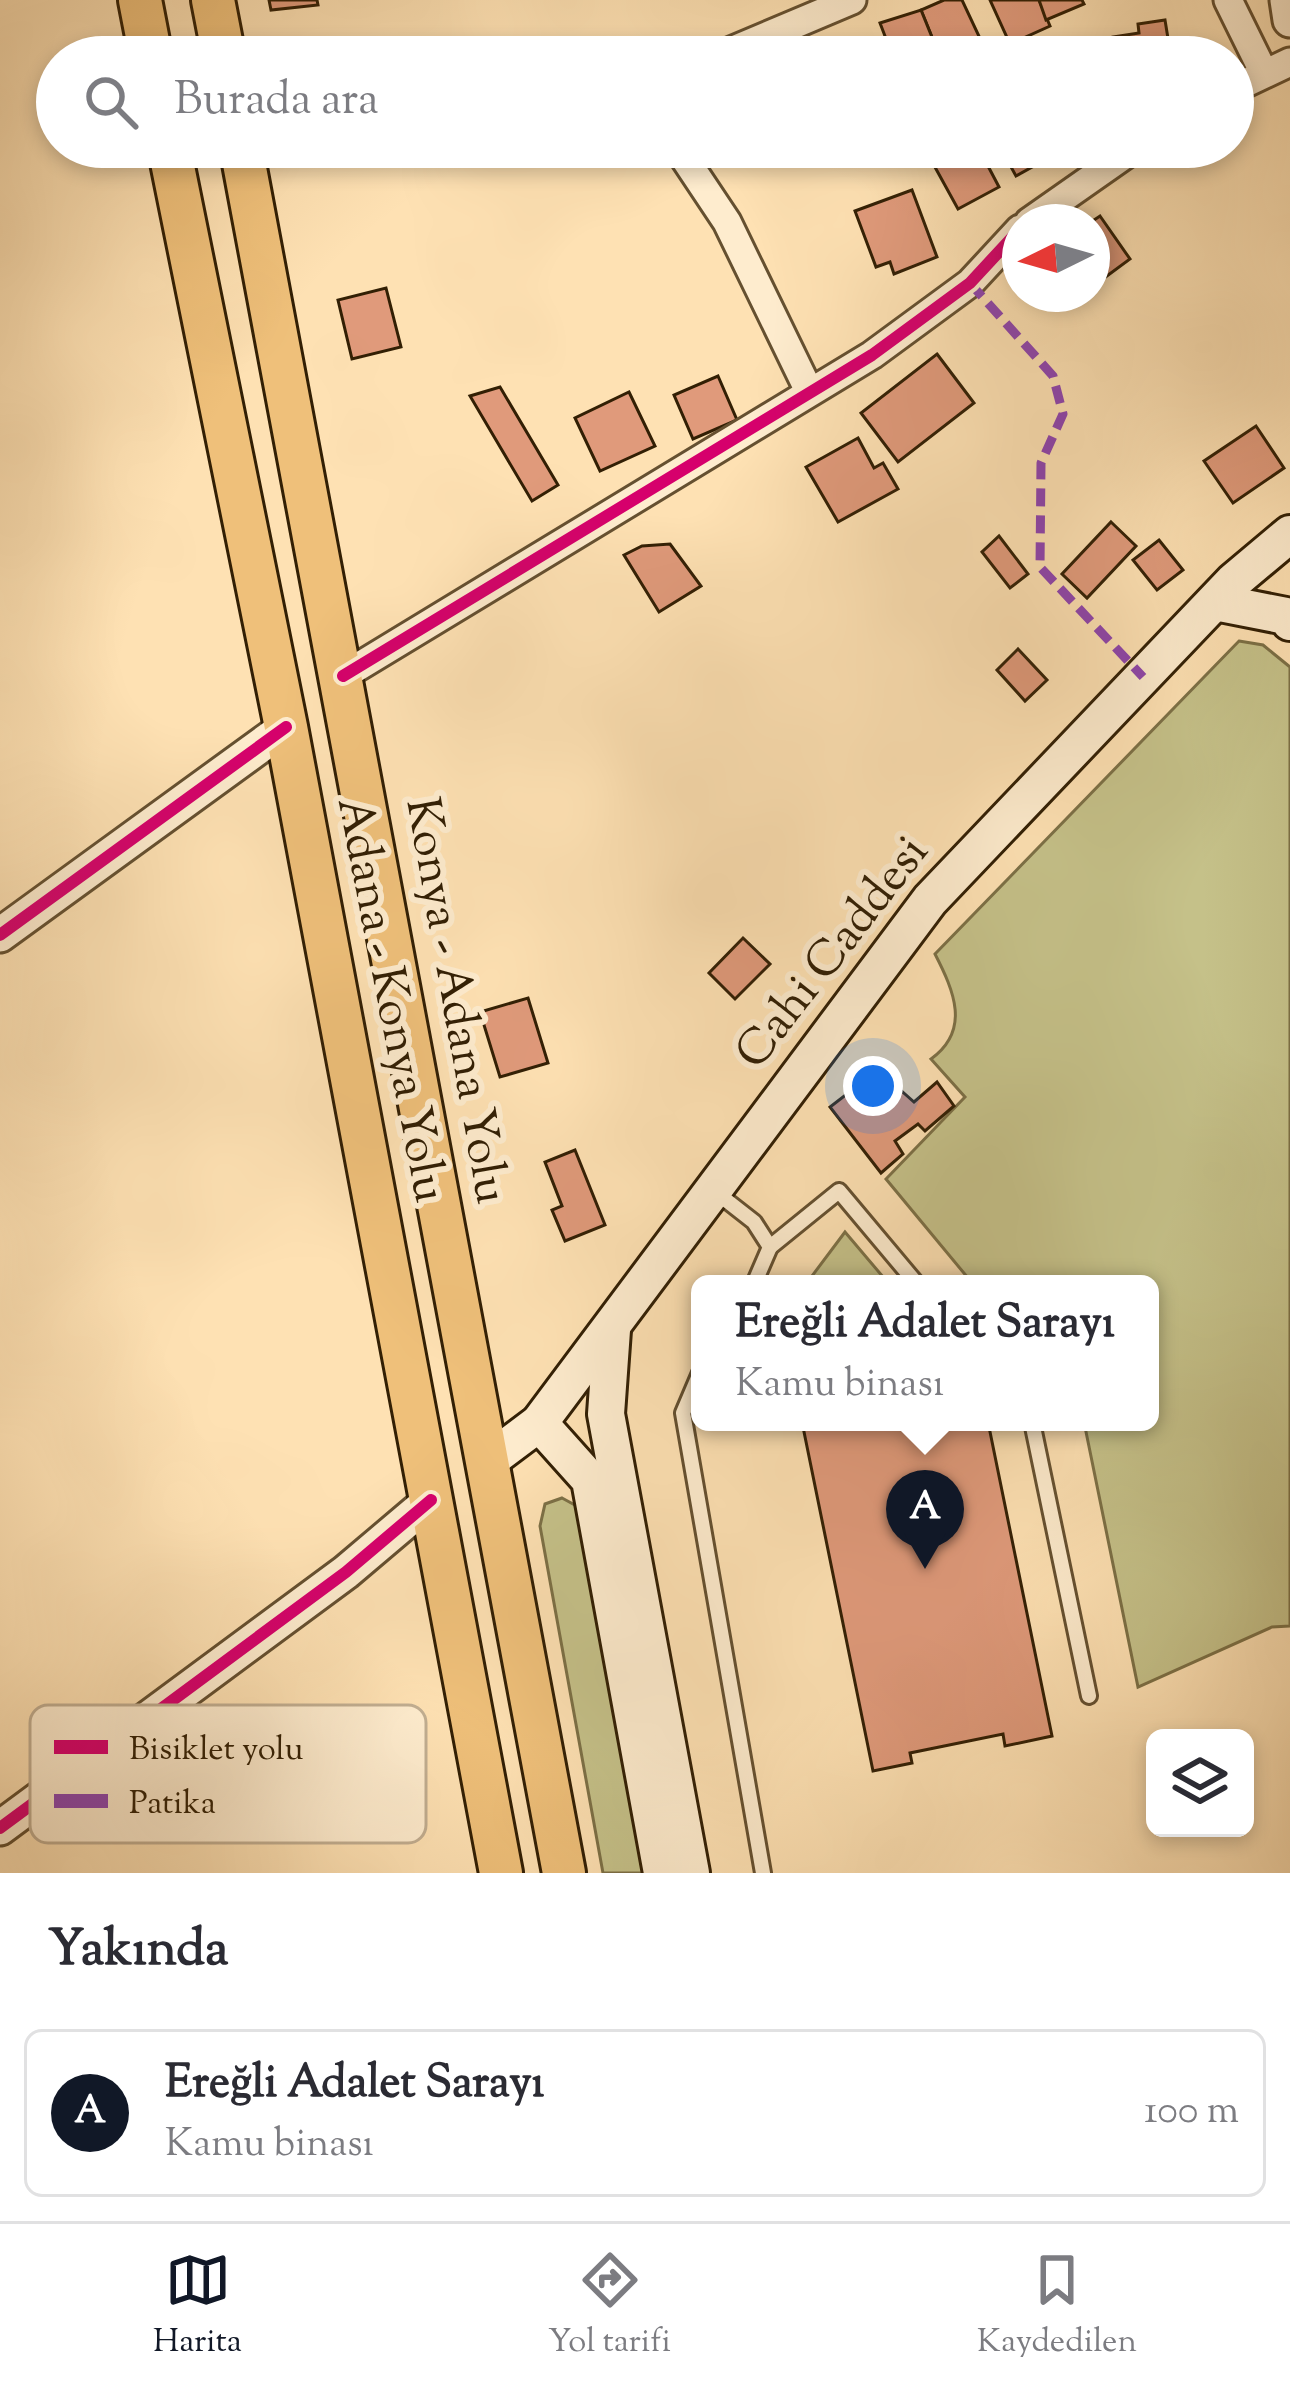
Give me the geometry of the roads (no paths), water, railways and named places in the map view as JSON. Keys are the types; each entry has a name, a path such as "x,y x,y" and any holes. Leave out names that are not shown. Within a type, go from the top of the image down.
{"highway":[{"path":"140,0 148,36"},
{"path":"212,0 220,36"},
{"name":"Adana - Konya Yolu","path":"174,168 286,727 501,1873"},
{"name":"Konya - Adana Yolu","path":"245,168 564,1873"},
{"path":"431,1500 487,1462"}],"main road":[{"name":"Cahi Caddesi","path":"487,1462 539,1423 930,900 1215,602 1290,534"},
{"path":"1215,602 1286,616 1290,622"},
{"path":"612,1330 606,1414 691,1873"},
{"path":"539,1423 590,1480 662,1873"}],"street":[{"path":"767,36 852,0"},
{"path":"1228,0 1254,36"},
{"path":"1287,0 1290,20"},
{"path":"1254,36 1276,67"},
{"path":"691,168 727,222 809,391"},
{"path":"1055,204 1106,168"},
{"path":"343,676 872,356 970,283 1002,248"},
{"path":"0,935 286,727"},
{"path":"166,1705 346,1572 431,1500"},
{"path":"0,1828 30,1806"}],"lane":[{"path":"713,1190 754,1222 770,1247"},
{"path":"758,1275 770,1247 839,1191 909,1275"},
{"path":"691,1395 683,1414 763,1873"},
{"path":"1034,1431 1089,1696"}],"place":[{"name":"Ereğli Adalet Sarayı","path":"925,1569"}]}
